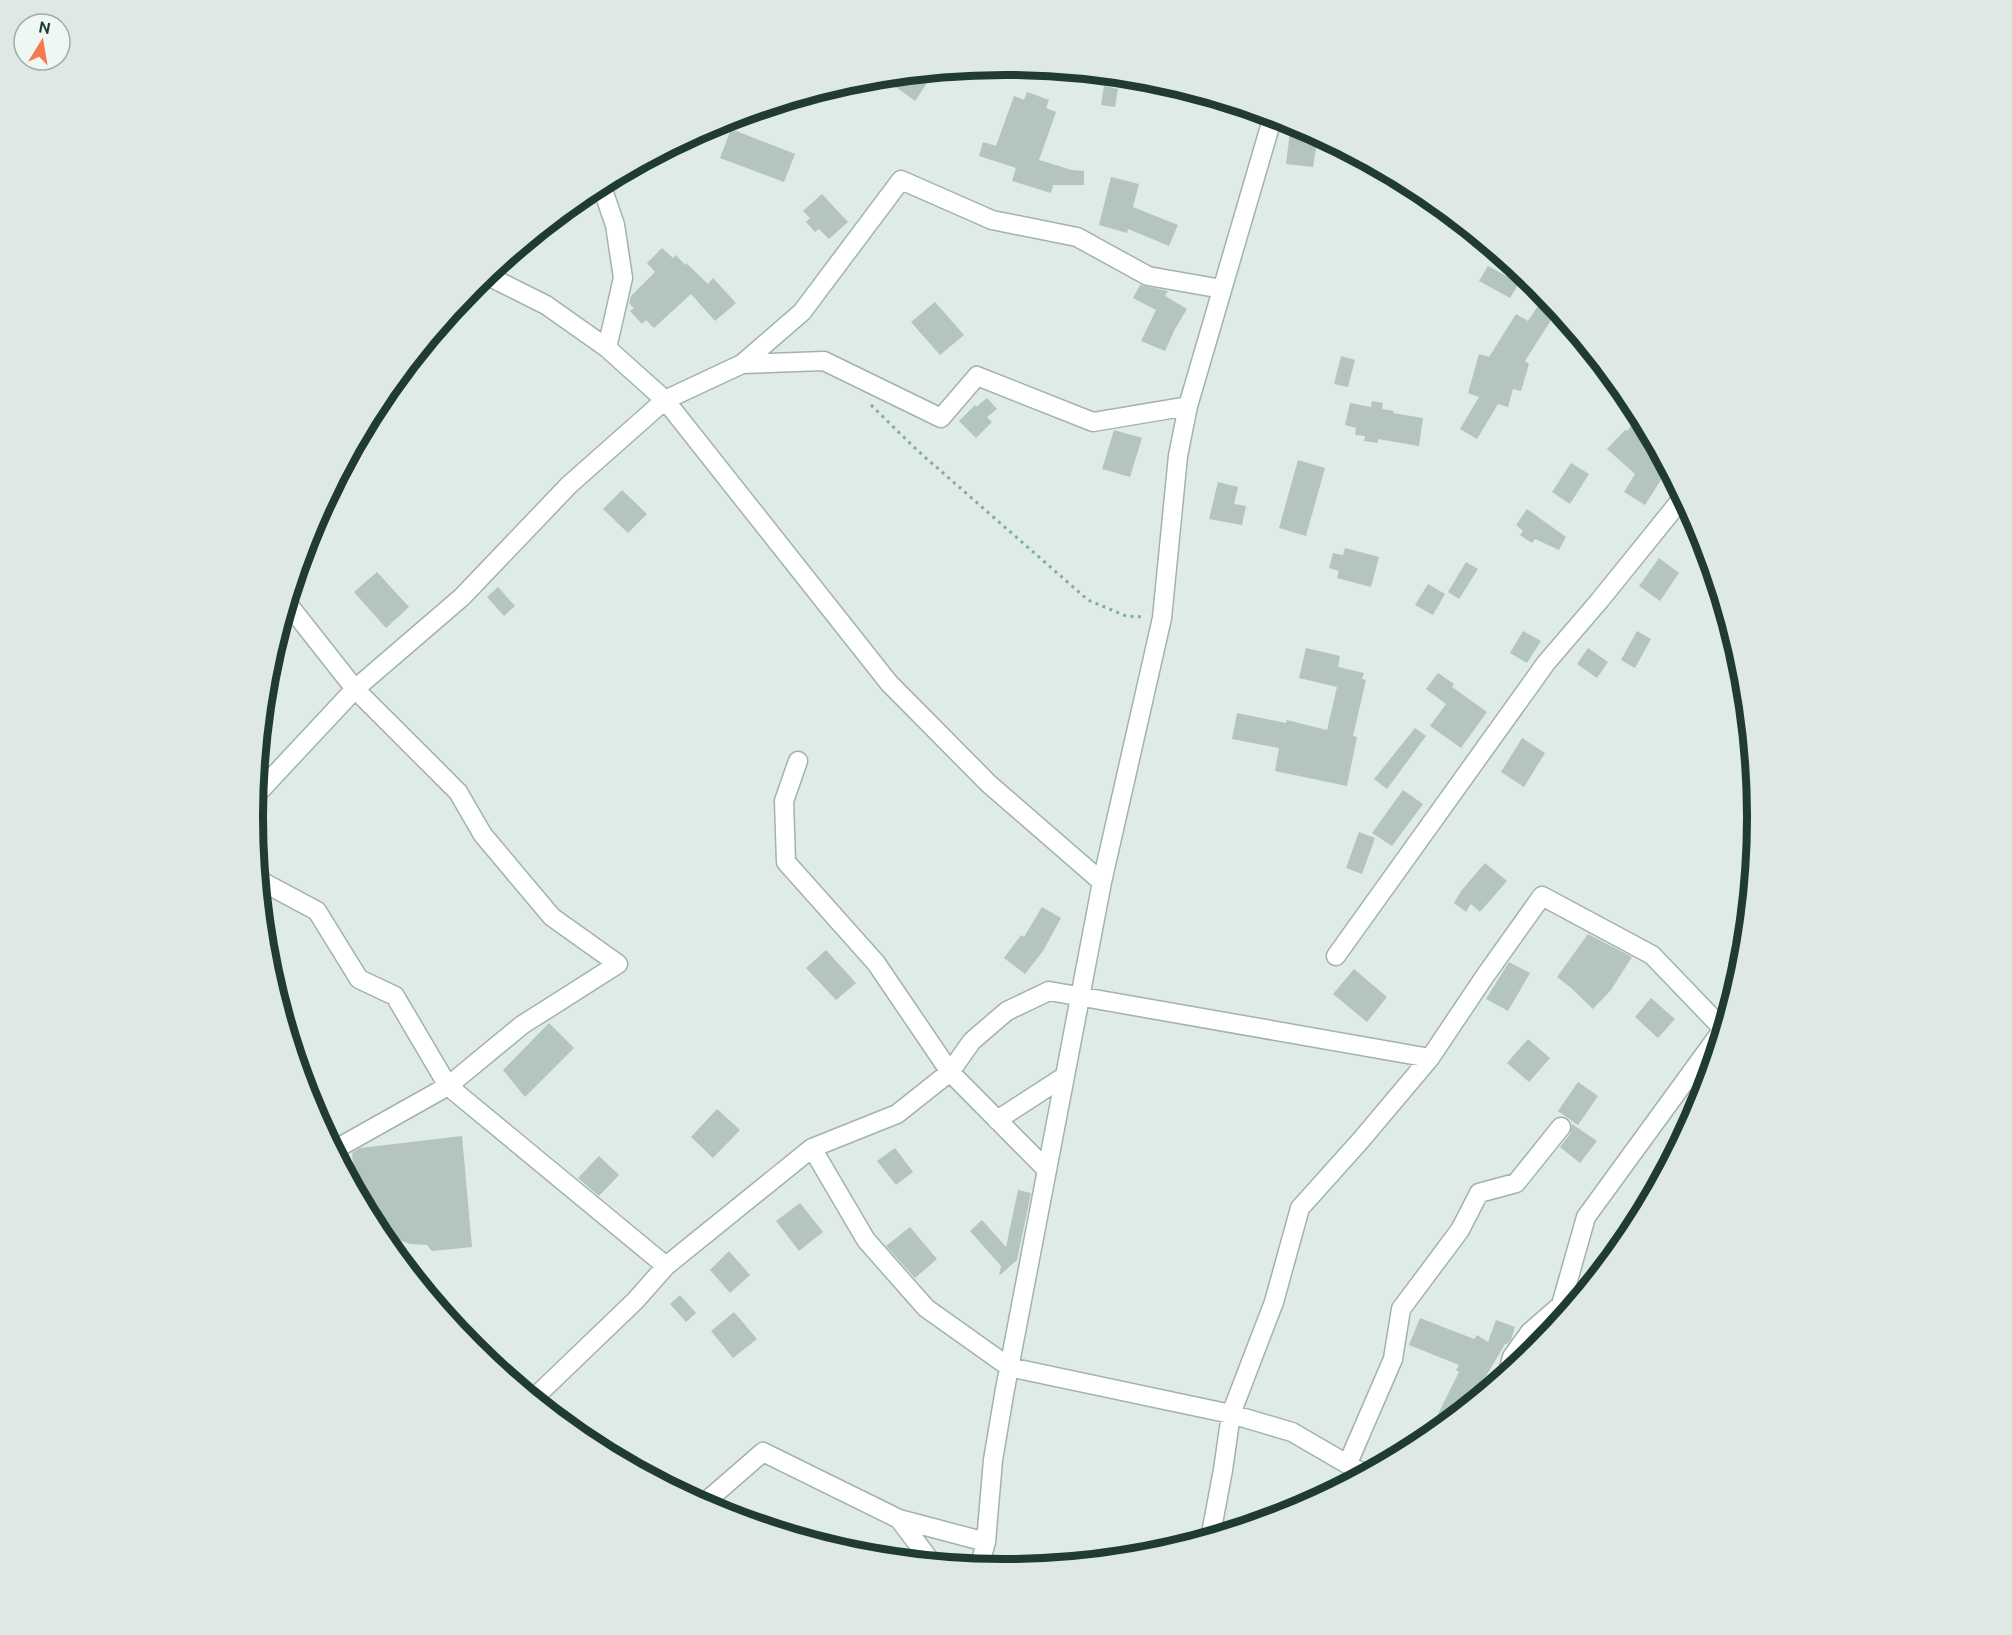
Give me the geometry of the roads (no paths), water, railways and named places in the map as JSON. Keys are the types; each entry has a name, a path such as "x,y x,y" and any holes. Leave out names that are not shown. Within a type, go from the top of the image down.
{"street":[{"path":"981,1559 986,1542 993,1460 1009,1367 1102,882 1162,618 1178,456 1188,406 1271,124"},
{"path":"264,786 355,688 462,597 568,485 665,400 742,364 802,312 901,180 992,220 1077,237 1148,276 1222,289"},
{"path":"604,193 615,225 623,278 608,348"},
{"path":"495,279 546,305 608,348 665,400 889,683 989,784 1102,882"},
{"path":"742,364 824,361 941,418 977,376 1093,422 1188,406"},
{"path":"1336,956 1546,663 1678,503"},
{"path":"293,611 355,688 458,792 483,835 552,917 618,964 522,1025 448,1086 340,1146"},
{"path":"798,761 784,801 786,862 876,963 950,1072 1047,1170"},
{"path":"267,884 317,911 359,979 395,996 448,1086 666,1266"},
{"path":"1212,1531 1231,1414 1274,1302 1300,1208 1430,1058 1542,896 1652,955 1719,1024"},
{"path":"538,1394 635,1300 666,1266 812,1148 897,1114 950,1072 972,1041 1006,1011 1049,991 1430,1058"},
{"path":"1543,1329 1561,1305 1587,1218 1713,1043"},
{"path":"997,1120 1065,1076"},
{"path":"1348,1463 1392,1359 1401,1309 1460,1230 1479,1193 1516,1183 1562,1127"},
{"path":"812,1148 866,1240 926,1308 1009,1367 1231,1414 1292,1432 1359,1470"},
{"path":"1511,1362 1512,1357 1533,1341"},
{"path":"710,1498 763,1452 899,1519 986,1542"},
{"path":"899,1519 926,1555"}]}
